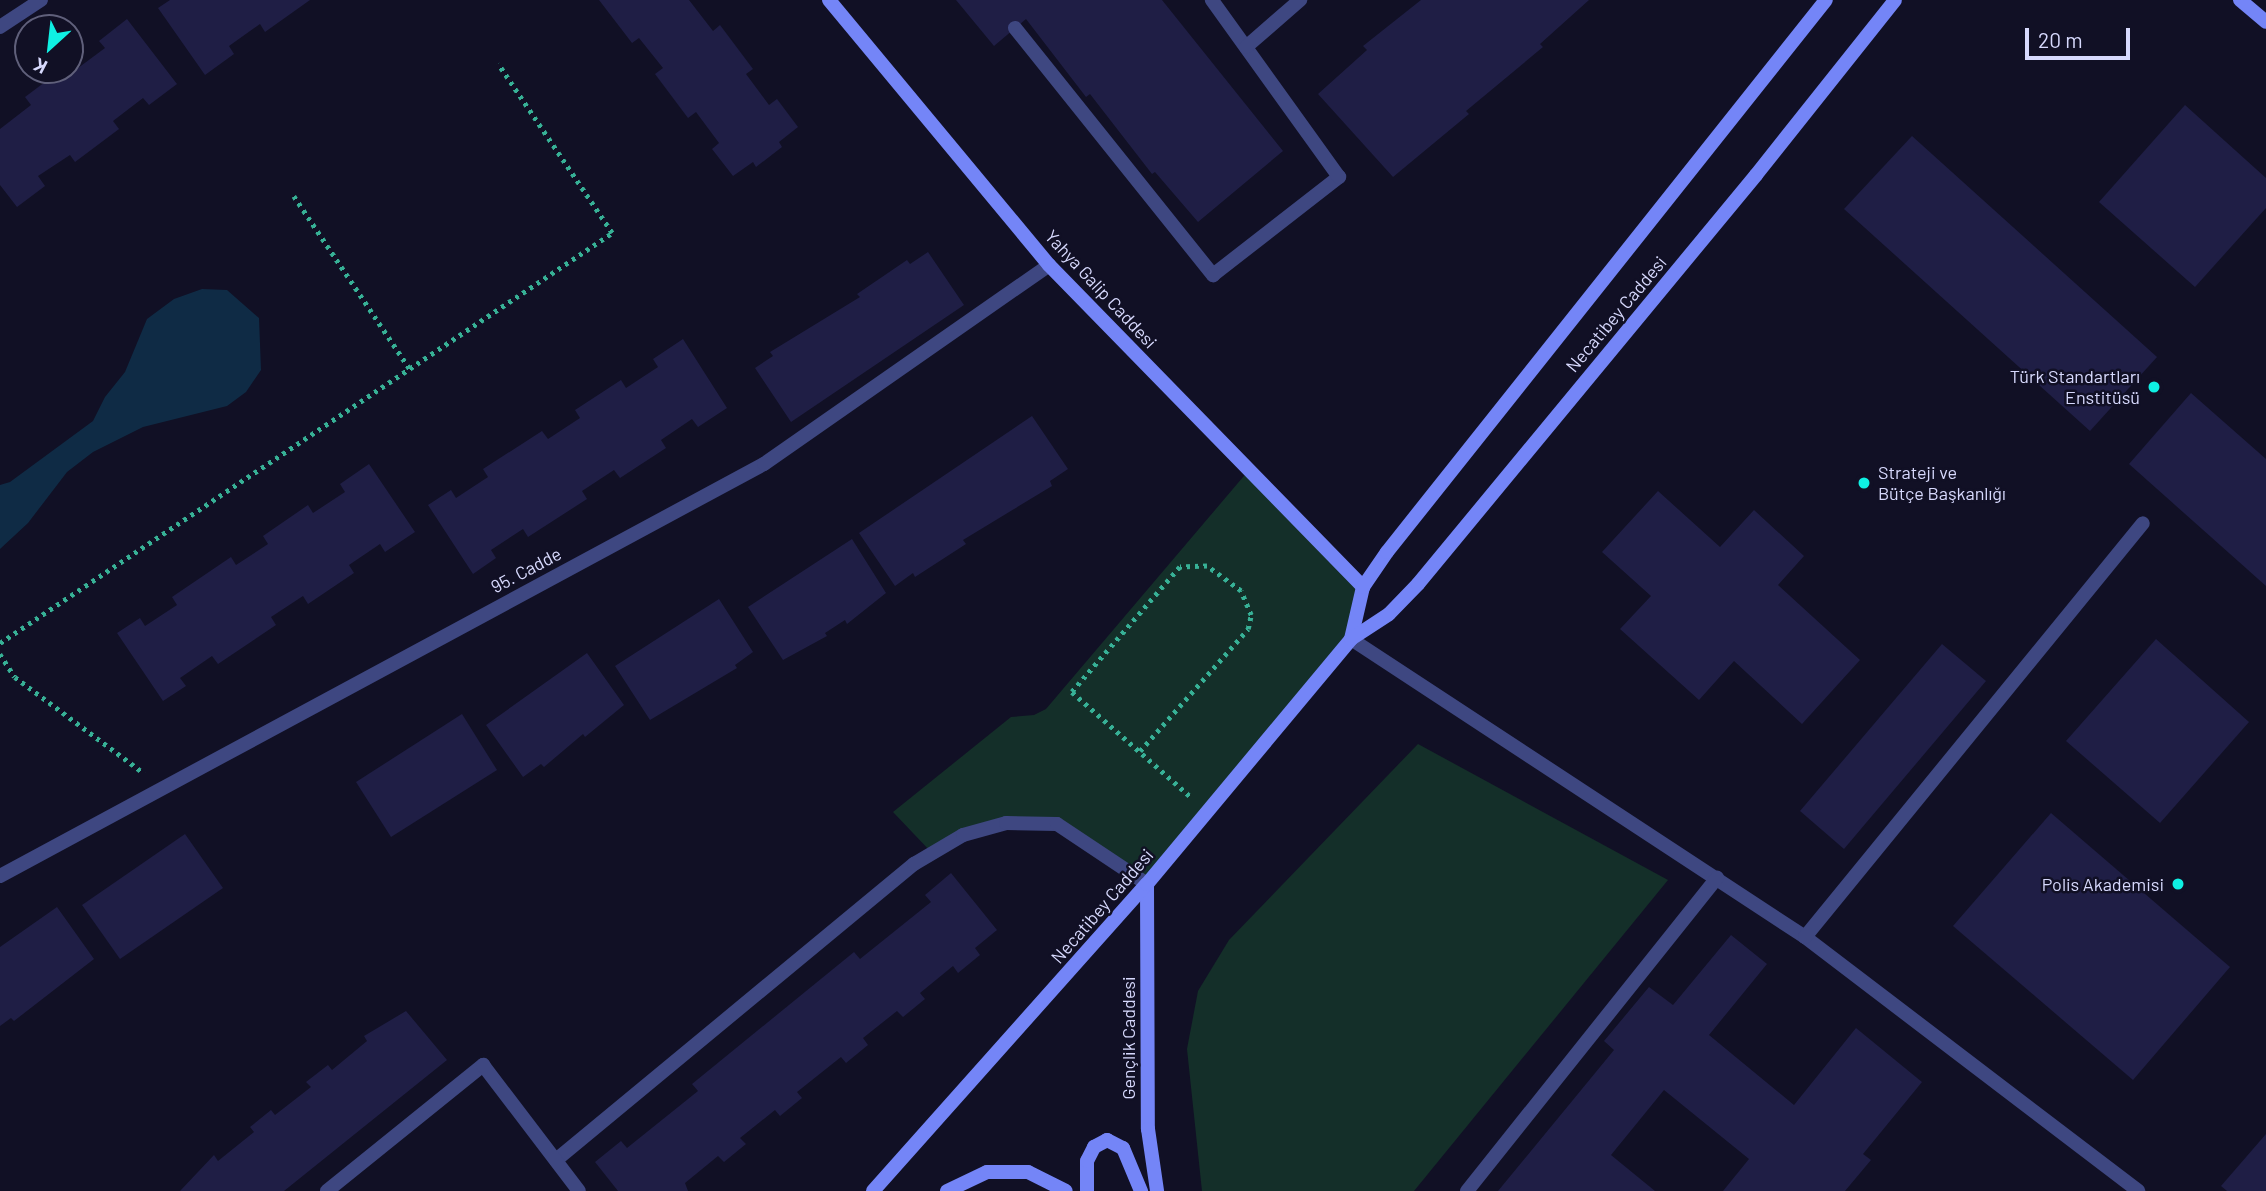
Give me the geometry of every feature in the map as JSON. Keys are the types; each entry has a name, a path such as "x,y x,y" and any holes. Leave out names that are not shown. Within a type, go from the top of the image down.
{"main road":[{"name":"Yahya Galip Caddesi","path":"829,0 1049,265 1363,587"},
{"name":"Necatibey Caddesi","path":"1352,639 1363,587 1826,0"},
{"name":"Necatibey Caddesi","path":"873,1191 1147,884 1352,639 1389,614 1418,584 1756,175 1895,0"},
{"path":"2240,0 2266,22"},
{"name":"Gençlik Caddesi","path":"1147,884 1148,1129 1157,1191"},
{"path":"1087,1191 1087,1161 1094,1146 1107,1140 1123,1148 1141,1191"},
{"path":"947,1191 987,1172 1028,1172 1066,1191"}],"street":[{"path":"0,27 41,0"},
{"path":"1015,28 1213,275 1339,177 1212,0"},
{"path":"1246,47 1300,0"},
{"name":"95. Cadde","path":"0,876 764,464 1049,265"},
{"path":"1805,937 2143,523"},
{"path":"1352,639 1805,937 2138,1191"},
{"path":"556,1160 914,864 963,835 1006,823 1057,824 1147,884"},
{"path":"1467,1191 1717,878"},
{"path":"327,1191 483,1065 579,1191"}],"path":[{"path":"0,643 612,233 498,64"},
{"path":"294,196 410,369"},
{"path":"1140,751 1248,629 1251,615 1241,592 1207,566 1180,567 1072,692 1208,812"},
{"path":"0,654 15,677 165,788"}],"green space":[{"path":"1249,470 1363,587 1351,639 1147,884 1057,824 1006,823 932,853 893,812 1011,717 1034,715 1046,709"},
{"path":"1418,744 1668,880 1414,1191 1202,1191 1187,1049 1198,991 1229,940"}],"water":[{"path":"202,289 227,290 259,318 261,370 246,392 227,406 143,427 93,452 67,472 28,523 0,549 0,485 10,482 93,421 105,397 125,372 147,319 174,299"}],"building":[{"path":"170,0 310,0 265,32 260,24 229,46 234,54 205,75 158,8"},
{"path":"599,0 689,0 713,31 720,25 753,69 746,74 769,105 777,99 798,127 779,142 782,147 756,167 753,162 733,176 712,149 719,143 696,112 688,118 655,74 663,68 639,38 632,43"},
{"path":"956,0 1162,0 1283,151 1198,222 1155,172 1152,174 1090,94 1086,97 1026,19 994,46"},
{"path":"1421,0 1589,0 1540,44 1543,47 1466,111 1469,114 1393,177 1318,94 1367,50 1363,46"},
{"path":"127,19 177,84 149,105 143,98 113,121 119,129 75,162 70,155 38,176 45,186 17,207 0,185 0,129 31,105 25,97 42,84 84,84 84,64 105,48 99,41"},
{"path":"2185,105 2266,178 2266,208 2195,287 2099,202"},
{"path":"1912,136 2157,357 2090,431 1844,209"},
{"path":"928,252 964,305 791,422 755,368 773,356 770,352 860,297 857,294 907,260 910,264"},
{"path":"683,339 727,408 698,427 692,419 661,440 666,448 620,478 614,470 582,491 587,499 528,537 523,529 491,550 496,558 473,574 428,505 451,490 456,498 488,477 483,469 542,431 548,439 580,418 575,410 621,380 626,388 658,367 653,359"},
{"path":"2191,393 2266,459 2266,586 2129,464"},
{"path":"1032,416 1068,469 1050,481 1052,486 963,540 966,544 915,577 913,573 895,586 859,533"},
{"path":"369,464 415,532 385,552 380,544 349,565 354,573 308,604 303,596 271,617 276,625 218,664 212,656 180,678 186,686 163,701 117,633 140,618 145,626 177,605 172,597 231,557 236,565 268,544 263,536 308,505 313,513 345,492 340,484"},
{"path":"1658,491 1720,547 1754,510 1804,556 1778,585 1860,660 1802,724 1734,661 1699,700 1620,629 1651,596 1602,552"},
{"path":"852,539 886,593 847,624 845,620 825,633 827,636 783,660 748,607"},
{"path":"719,599 753,652 735,665 737,668 650,720 615,666"},
{"path":"2156,639 2249,722 2160,823 2066,741"},
{"path":"1942,644 1986,681 1844,849 1800,811"},
{"path":"587,653 624,705 585,737 583,734 544,767 541,764 523,777 486,725"},
{"path":"462,714 497,770 391,837 356,782"},
{"path":"2051,813 2230,967 2133,1080 1953,926"},
{"path":"185,834 223,888 120,959 82,905"},
{"path":"951,873 997,930 975,948 980,955 958,973 953,966 920,993 925,999 903,1017 897,1011 863,1038 868,1045 846,1063 841,1057 797,1092 802,1098 780,1116 775,1110 740,1138 746,1144 724,1162 718,1156 685,1183 688,1191 618,1191 595,1162 621,1141 627,1148 698,1091 692,1084 854,952 860,959 931,902 925,895"},
{"path":"57,907 94,959 14,1021 11,1018 0,1026 0,947"},
{"path":"1731,935 1767,964 1709,1035 1794,1105 1856,1028 1922,1082 1863,1154 1871,1160 1845,1191 1723,1191 1749,1159 1664,1090 1611,1155 1655,1191 1498,1191 1614,1050 1604,1041 1649,987 1673,1005"},
{"path":"406,1011 447,1060 284,1191 180,1191 214,1155 218,1161 254,1132 250,1127 271,1110 275,1115 311,1087 306,1082 328,1065 332,1070 367,1041 364,1036"},
{"path":"2266,1134 2266,1191 2227,1191 2221,1186"}],"place":[{"name":"Türk Standartları Enstitüsü","path":"2154,387"},
{"name":"Strateji ve Bütçe Başkanlığı","path":"1864,483"},
{"name":"Polis Akademisi","path":"2178,884"}]}
